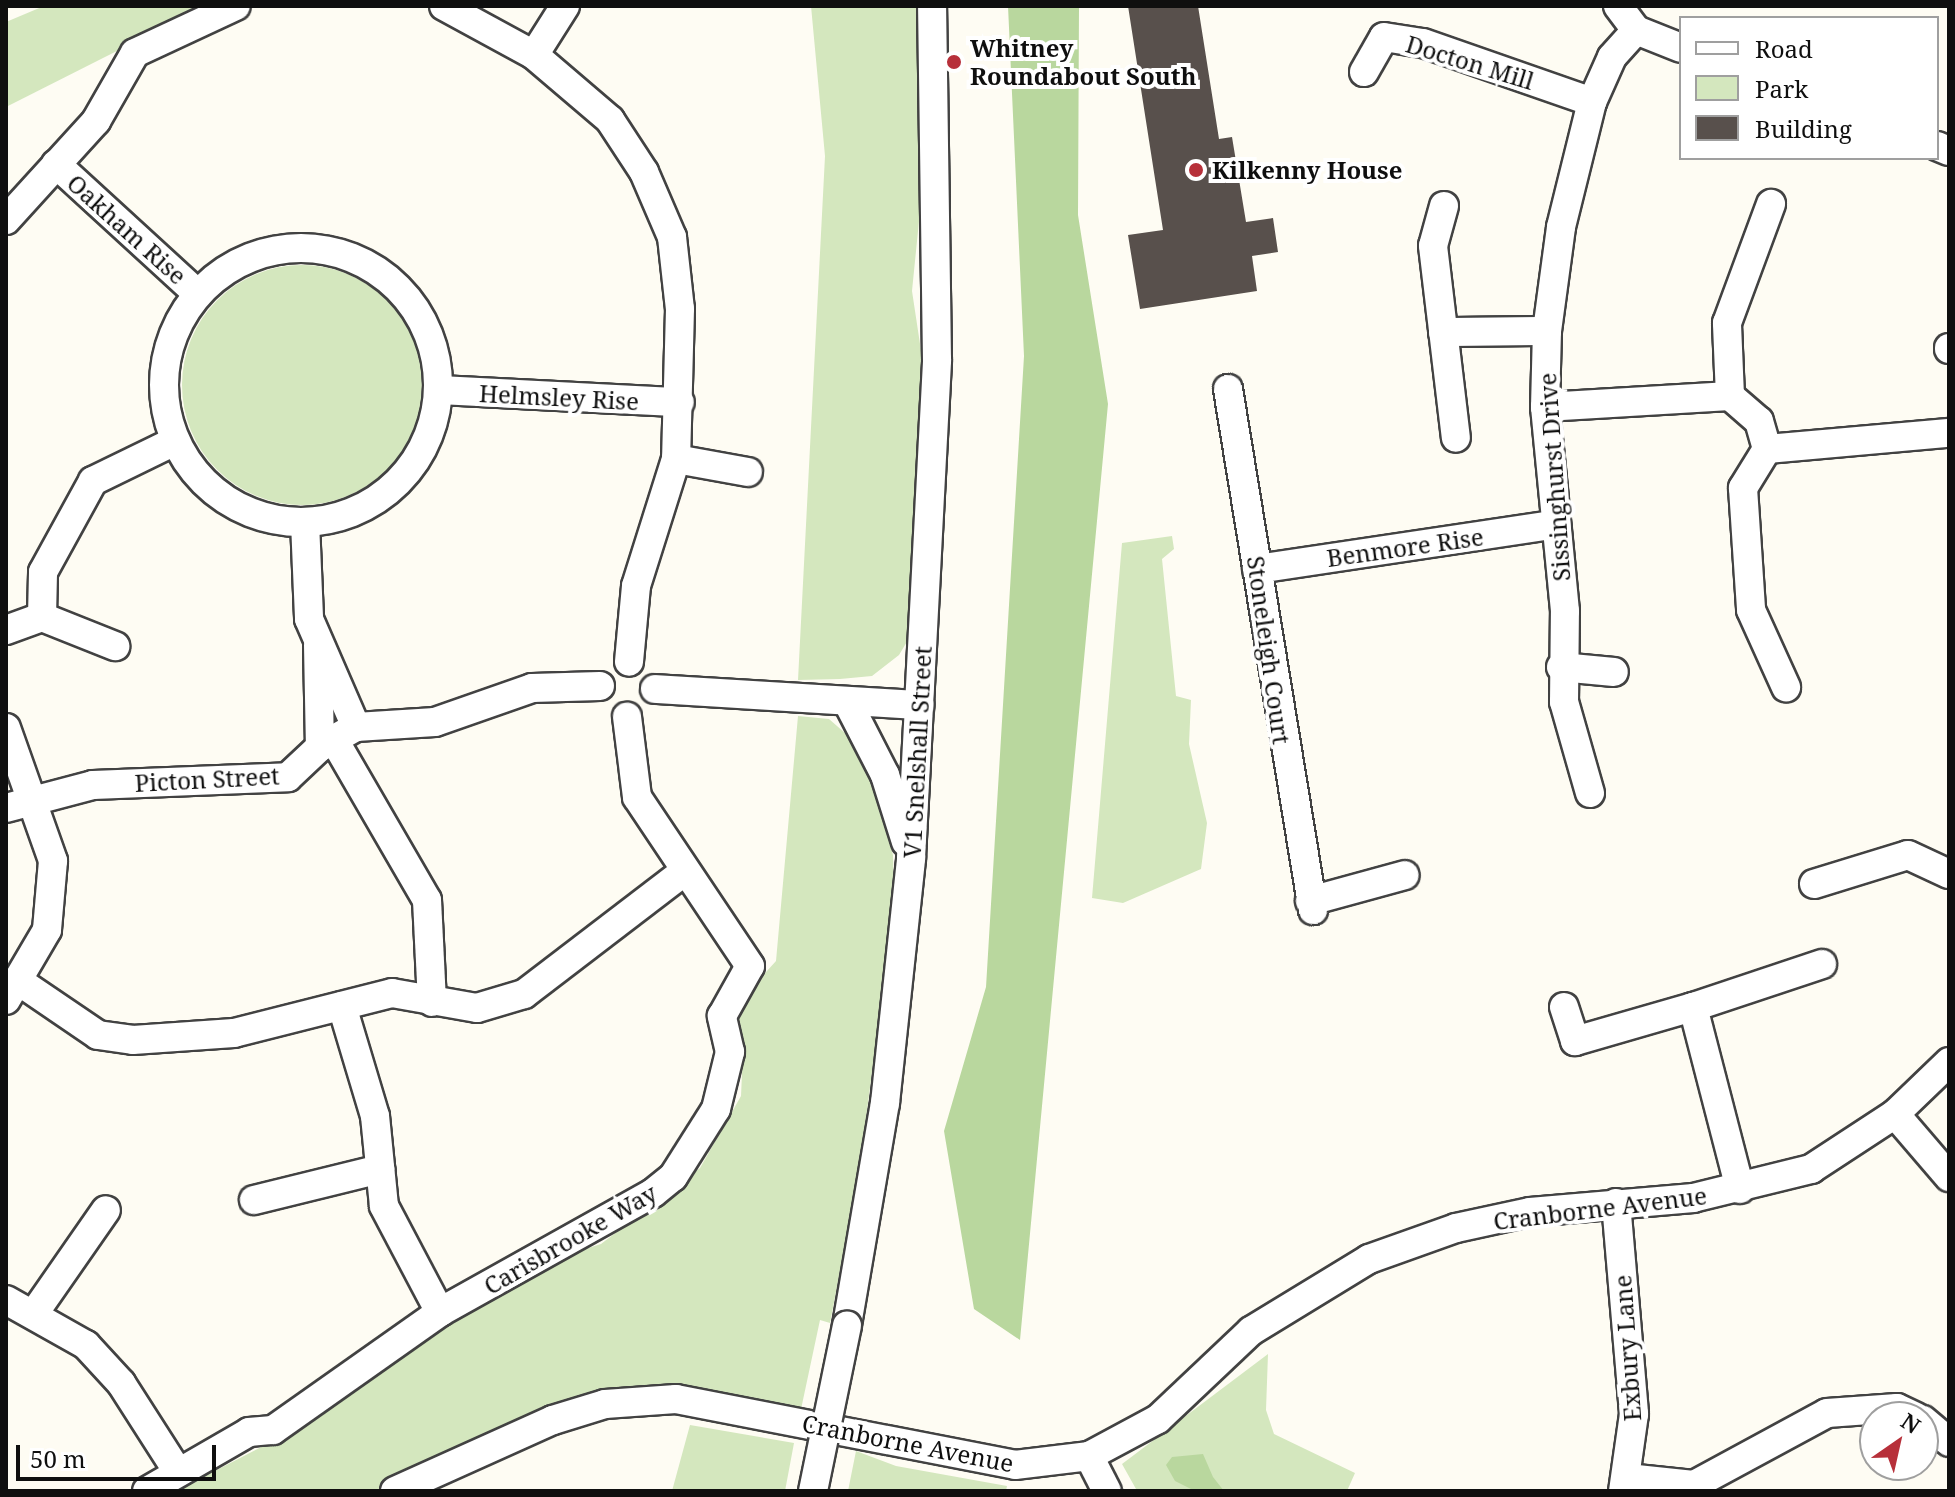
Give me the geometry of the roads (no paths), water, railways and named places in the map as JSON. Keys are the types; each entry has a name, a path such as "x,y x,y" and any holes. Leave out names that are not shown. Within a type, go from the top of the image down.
{"street":[{"path":"6,220 96,121 135,53 236,6"},
{"path":"444,6 534,55 610,120 644,172 672,237 680,402 676,459 636,586 629,662"},
{"path":"534,55 565,6"},
{"name":"V1 Snelshall Street","path":"813,1491 847,1325 885,1103 911,858 937,360 932,6"},
{"path":"1618,6 1636,30 1679,47"},
{"name":"Sissinghurst Drive","path":"1590,793 1561,667 1565,611 1553,525 1545,407 1547,331 1561,227 1592,102 1612,57 1636,30"},
{"name":"Docton Mill","path":"1364,72 1384,37 1423,43 1592,102"},
{"name":"Oakham Rise","path":"56,164 197,293"},
{"path":"1730,396 1727,323 1771,204"},
{"path":"1444,206 1433,246 1456,438"},
{"path":"300,247 344,254 383,274 414,306 433,346 439,390 431,431 418,455 382,496 346,515 305,522 265,518 228,501 197,475 175,441 164,403 164,364 176,327 197,293 226,269 261,253 300,247"},
{"path":"1443,332 1547,331"},
{"name":"Stoneleigh Court","path":"1228,389 1311,905 1405,875"},
{"name":"Helmsley Rise","path":"439,390 680,402"},
{"path":"1545,407 1730,396 1759,421 1767,449 1743,488 1751,610 1786,687"},
{"path":"1949,411 1949,444"},
{"path":"1767,449 1948,433"},
{"path":"42,617 43,572 93,481 175,441"},
{"path":"676,459 748,472"},
{"path":"305,522 309,619 318,644 336,737 427,900 432,1002"},
{"name":"Benmore Rise","path":"1257,569 1553,525"},
{"path":"6,630 42,617 115,646"},
{"path":"318,644 336,737"},
{"path":"629,662 650,673 655,689 644,712 627,717 610,711 600,686 606,671 629,662"},
{"path":"1561,667 1614,672"},
{"path":"336,737 435,722 532,688 600,686"},
{"path":"655,689 920,705"},
{"path":"847,701 885,775 911,858"},
{"name":"Carisbrooke Way","path":"147,1491 249,1432 273,1430 440,1312 653,1193 673,1177 716,1109 730,1052 722,1016 750,966 728,925 682,873 637,797 627,717"},
{"path":"6,728 53,861 47,930 13,991 98,1035 133,1040 234,1033 392,993 477,1008 524,994 682,873"},
{"name":"Picton Street","path":"6,808 32,796 93,785 288,777 336,737"},
{"path":"1814,884 1908,855 1949,874"},
{"path":"1564,1007 1575,1041 1693,1007 1822,964"},
{"path":"342,1006 375,1116 384,1206 440,1312"},
{"path":"1693,1007 1740,1189"},
{"name":"Cranborne Avenue","path":"395,1491 553,1420 605,1404 676,1399 1015,1465 1089,1456 1158,1419 1251,1331 1369,1259 1471,1225 1616,1203 1740,1189 1811,1169 1895,1114 1949,1062"},
{"path":"1895,1114 1949,1177"},
{"path":"254,1200 380,1169"},
{"name":"Exbury Lane","path":"1616,1203 1634,1414 1625,1485"},
{"path":"35,1312 106,1210"},
{"path":"6,1300 35,1312 86,1345 121,1383 178,1472"},
{"path":"1625,1485 1694,1485 1827,1413 1859,1411"},
{"path":"1089,1456 1107,1491"}],"place":[{"name":"Whitney Roundabout South","path":"954,62"},
{"name":"Kilkenny House","path":"1196,170"}]}
